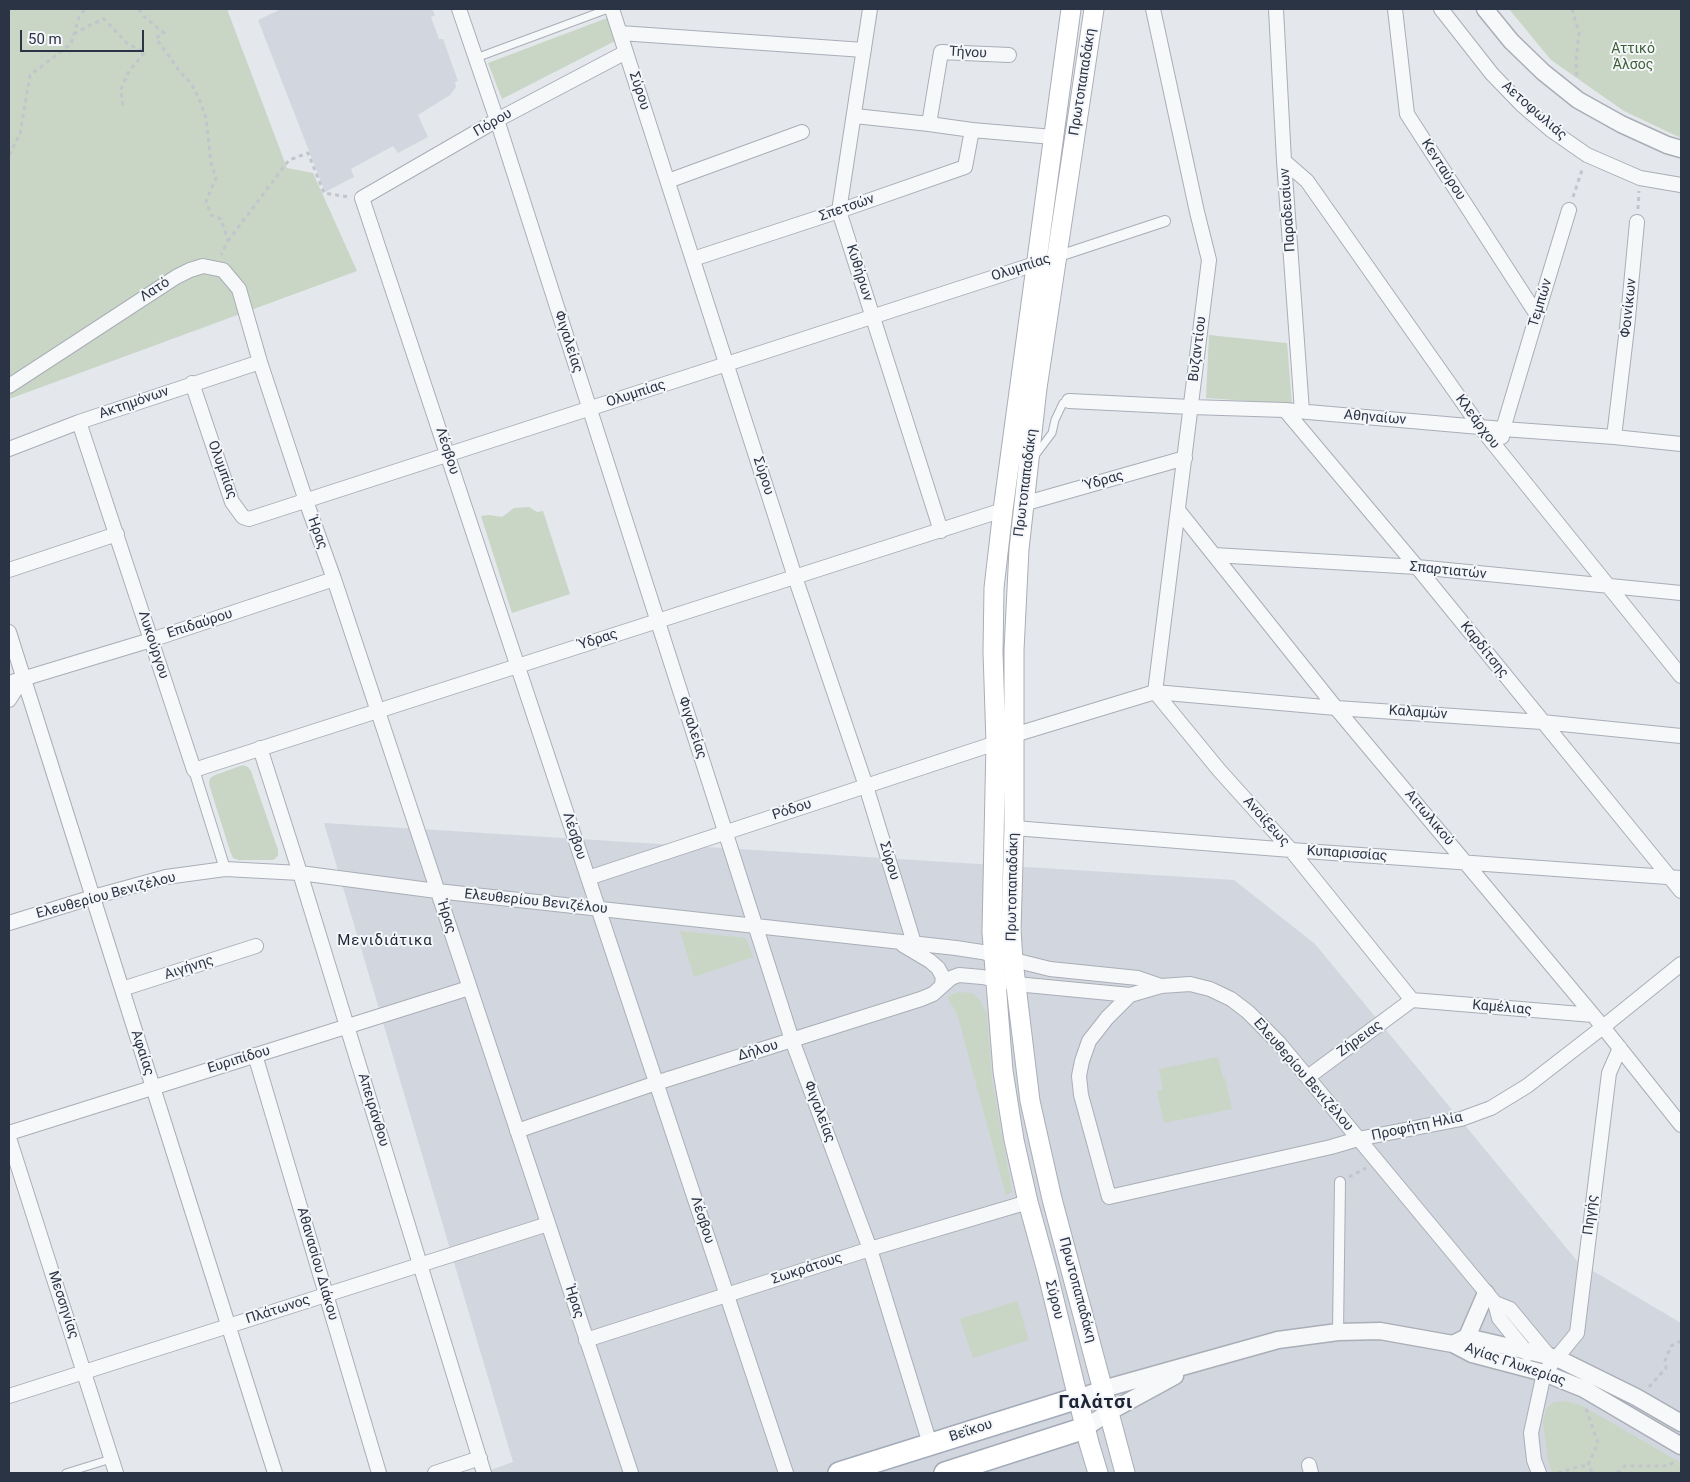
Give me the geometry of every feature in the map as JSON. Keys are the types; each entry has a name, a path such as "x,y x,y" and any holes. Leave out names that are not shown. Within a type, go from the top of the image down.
{"main road":[{"name":"Πρωτοπαπαδάκη","path":"996,981 992,932 996,744 993,652 994,588 1071,9"},
{"name":"Πρωτοπαπαδάκη","path":"1094,9 1056,257 1023,504 1014,650 1012,930 1013,961 1030,1101 1052,1199 1125,1473"},
{"path":"996,981 1003,1071 1014,1140 1028,1202"},
{"name":"Σύρου","path":"1028,1202 1078,1398"},
{"path":"1078,1398 1098,1473"},
{"name":"Βεΐκου","path":"839,1473 1078,1398"},
{"path":"945,1473 1085,1428"}],"street":[{"name":"Φιγαλείας","path":"459,9 498,120 792,1040 870,1249 930,1444"},
{"name":"Σύρου","path":"612,9 728,364 795,577 866,786 914,943"},
{"name":"Κυθήρων","path":"870,9 839,211 940,530"},
{"name":"Βυζαντίου","path":"1154,9 1209,260 1155,692"},
{"name":"Παραδεισίων","path":"1276,9 1284,161 1302,411"},
{"name":"Κενταύρου","path":"1395,9 1407,114 1537,315"},
{"name":"Αετοφωλιάς","path":"1441,9 1492,74 1522,105 1551,130 1587,155 1640,178 1681,185"},
{"path":"1485,9 1511,41 1543,72 1578,100 1621,124 1681,149"},
{"path":"620,33 864,50"},
{"name":"Πόρου","path":"362,198 498,120 626,52"},
{"name":"Τήνου","path":"929,124 941,52 1009,55"},
{"path":"855,116 972,130 1053,137"},
{"name":"Σπετσών","path":"693,259 965,167 972,130"},
{"path":"668,181 802,132"},
{"name":"Κλεάρχου","path":"1284,161 1307,181 1480,427 1681,676"},
{"name":"Λέσβου","path":"362,198 786,1473"},
{"name":"Τεμπών","path":"1501,453 1503,429 1570,210"},
{"name":"Ολυμπίας","path":"192,383 232,502 242,517 249,520 1165,221"},
{"name":"Φοινίκων","path":"1614,437 1637,222"},
{"name":"Λατό","path":"9,386 176,277 203,266 214,267"},
{"path":"214,267 224,270 239,289 260,362"},
{"name":"Ακτημόνων","path":"9,448 192,383 260,362"},
{"name":"Ήρας","path":"260,362 631,1473"},
{"name":"Αθηναίων","path":"1069,401 1302,411 1614,437 1680,446"},
{"name":"Καρδίτσης","path":"1285,410 1417,567 1542,722 1675,877 1681,891"},
{"name":"Λυκούργου","path":"79,422 152,640 225,869"},
{"name":"Ύδρας","path":"1023,504 1185,458"},
{"name":"Ύδρας","path":"194,770 1003,510"},
{"name":"Αιτωλικού","path":"1178,510 1336,708 1604,1027 1681,1125"},
{"path":"9,570 117,534"},
{"name":"Σπαρτιατών","path":"1214,555 1417,567 1681,594"},
{"name":"Επιδαύρου","path":"9,683 152,640 334,579"},
{"name":"Αφαίας","path":"9,632 275,1473"},
{"path":"9,676 23,678 9,700"},
{"path":"1014,736 1155,692"},
{"name":"Καλαμών","path":"1155,692 1336,708 1542,722 1681,736"},
{"name":"Ανοίξεως","path":"1155,692 1219,770 1291,850 1412,1000"},
{"name":"Ρόδου","path":"588,878 996,744"},
{"name":"Απειράνθου","path":"260,748 484,1473"},
{"name":"Κυπαρισσίας","path":"1014,828 1675,877"},
{"name":"Ελευθερίου Βενιζέλου","path":"9,923 166,877 225,869 300,873 437,891 890,940 956,948 994,955"},
{"name":"Ελευθερίου Βενιζέλου","path":"890,940 906,945 930,961 938,968 942,977 942,984"},
{"name":"Αιγήνης","path":"122,989 256,946"},
{"name":"Πρωτοπαπαδάκη","path":"994,955 1013,961"},
{"name":"Ελευθερίου Βενιζέλου","path":"1013,961 1050,969 1138,978 1162,986"},
{"name":"Προφήτη Ηλία","path":"1130,995 1107,1018 1089,1041 1079,1076 1080,1095 1109,1197 1321,1150 1358,1139 1460,1119 1491,1108 1527,1086 1604,1027 1681,964"},
{"name":"Δήλου","path":"516,1130 656,1082 792,1040 876,1019 933,994 942,984 959,975 982,977 996,981"},
{"path":"996,981 1016,984"},
{"name":"Ελευθερίου Βενιζέλου","path":"1016,984 1130,995 1162,986 1190,984 1210,989 1230,999 1265,1028 1308,1077 1490,1298 1499,1318 1544,1374"},
{"name":"Ευριπίδου","path":"9,1133 469,988"},
{"name":"Καμέλιας","path":"1412,1000 1593,1015"},
{"name":"Ζήρειας","path":"1308,1077 1412,1000"},
{"name":"Πηγής","path":"1544,1374 1553,1357 1577,1333 1609,1073 1620,1048"},
{"name":"Αθανασίου Διάκου","path":"255,1055 379,1473"},
{"name":"Μεσσηνίας","path":"9,1138 116,1473"},
{"path":"1338,1332 1340,1182"},
{"name":"Σωκράτους","path":"586,1340 870,1249 1028,1202"},
{"name":"Πλάτωνος","path":"9,1396 548,1224"},
{"path":"1460,1340 1490,1298"},
{"name":"Ελευθερίου Βενιζέλου","path":"1490,1298 1510,1309 1553,1357"},
{"name":"Αγίας Γλυκερίας","path":"1103,1389 1278,1340 1338,1332 1380,1331 1460,1340 1525,1350 1553,1357 1636,1397 1681,1423"},
{"name":"Αγίας Γλυκερίας","path":"1460,1340 1472,1354 1544,1374 1578,1387 1681,1446"},
{"name":"Αγίας Γλυκερίας","path":"1085,1428 1109,1412 1196,1364"},
{"path":"1539,1473 1534,1460 1531,1433 1544,1374"},
{"name":"Βεΐκου","path":"1078,1398 1103,1389"},
{"path":"435,1473 480,1458"}],"lane":[{"path":"476,58 608,9"},
{"path":"1028,466 1052,433 1055,420 1063,403 1069,401"},
{"path":"66,1473 112,1459"}],"path":[{"path":"9,155 20,134 30,75 71,44 79,17 85,9"},
{"path":"139,9 142,15 164,33 156,38 180,72 191,83 199,99 206,118 211,163 216,178 206,201 211,215 221,219 228,241"},
{"path":"1572,9 1579,33 1576,62 1578,100"},
{"path":"74,34 104,19 128,44 145,52 129,71 121,89 123,108"},
{"path":"214,267 228,241 290,160 308,152 324,193 362,198"},
{"path":"1570,210 1587,155"},
{"path":"1637,222 1640,178"},
{"path":"1340,1182 1378,1162"},
{"path":"1636,1397 1654,1382 1666,1368 1665,1360 1672,1346 1681,1341"},
{"path":"1578,1387 1598,1443 1588,1466"},
{"path":"1617,1473 1625,1466 1668,1466 1681,1456"},
{"path":"1558,1473 1577,1467 1588,1466"},
{"path":"1588,1466 1593,1473"}],"shaded area":[{"path":"281,9 432,9 435,15 431,17 439,39 443,39 458,81 455,82 456,87 450,95 418,115 428,137 398,153 393,146 351,169 354,177 325,192 258,20"},
{"path":"324,823 1234,880 1315,944 1578,1262 1681,1323 1681,1473 482,1473 513,1462"}],"green space":[{"path":"9,9 227,9 287,168 313,173 357,271 9,399"},
{"name":"Αττικό Άλσος","path":"1509,9 1681,9 1681,138 1624,111 1551,60"},
{"path":"607,18 615,41 502,99 488,63"},
{"path":"1209,335 1287,343 1292,404 1206,398"},
{"path":"529,507 537,512 543,511 570,594 512,613 481,516 502,517 514,508"},
{"path":"243,765 251,771 278,850 278,856 273,860 239,860 233,858 230,851 209,784 210,778 215,775"},
{"path":"680,931 746,938 753,957 694,977"},
{"path":"958,992 972,993 980,1000 987,1014 992,1080 1012,1192 1006,1195 961,1028 956,1012 947,997"},
{"path":"1218,1057 1232,1109 1164,1123 1157,1091 1163,1090 1159,1069"},
{"path":"1017,1301 1029,1340 973,1358 960,1319"},
{"path":"1563,1401 1581,1405 1681,1463 1681,1473 1552,1473 1548,1460 1543,1422 1546,1409 1552,1403"}],"district":[{"name":"Μενιδιάτικα","path":"385,941"},
{"name":"Γαλάτσι","path":"1096,1403"}]}
